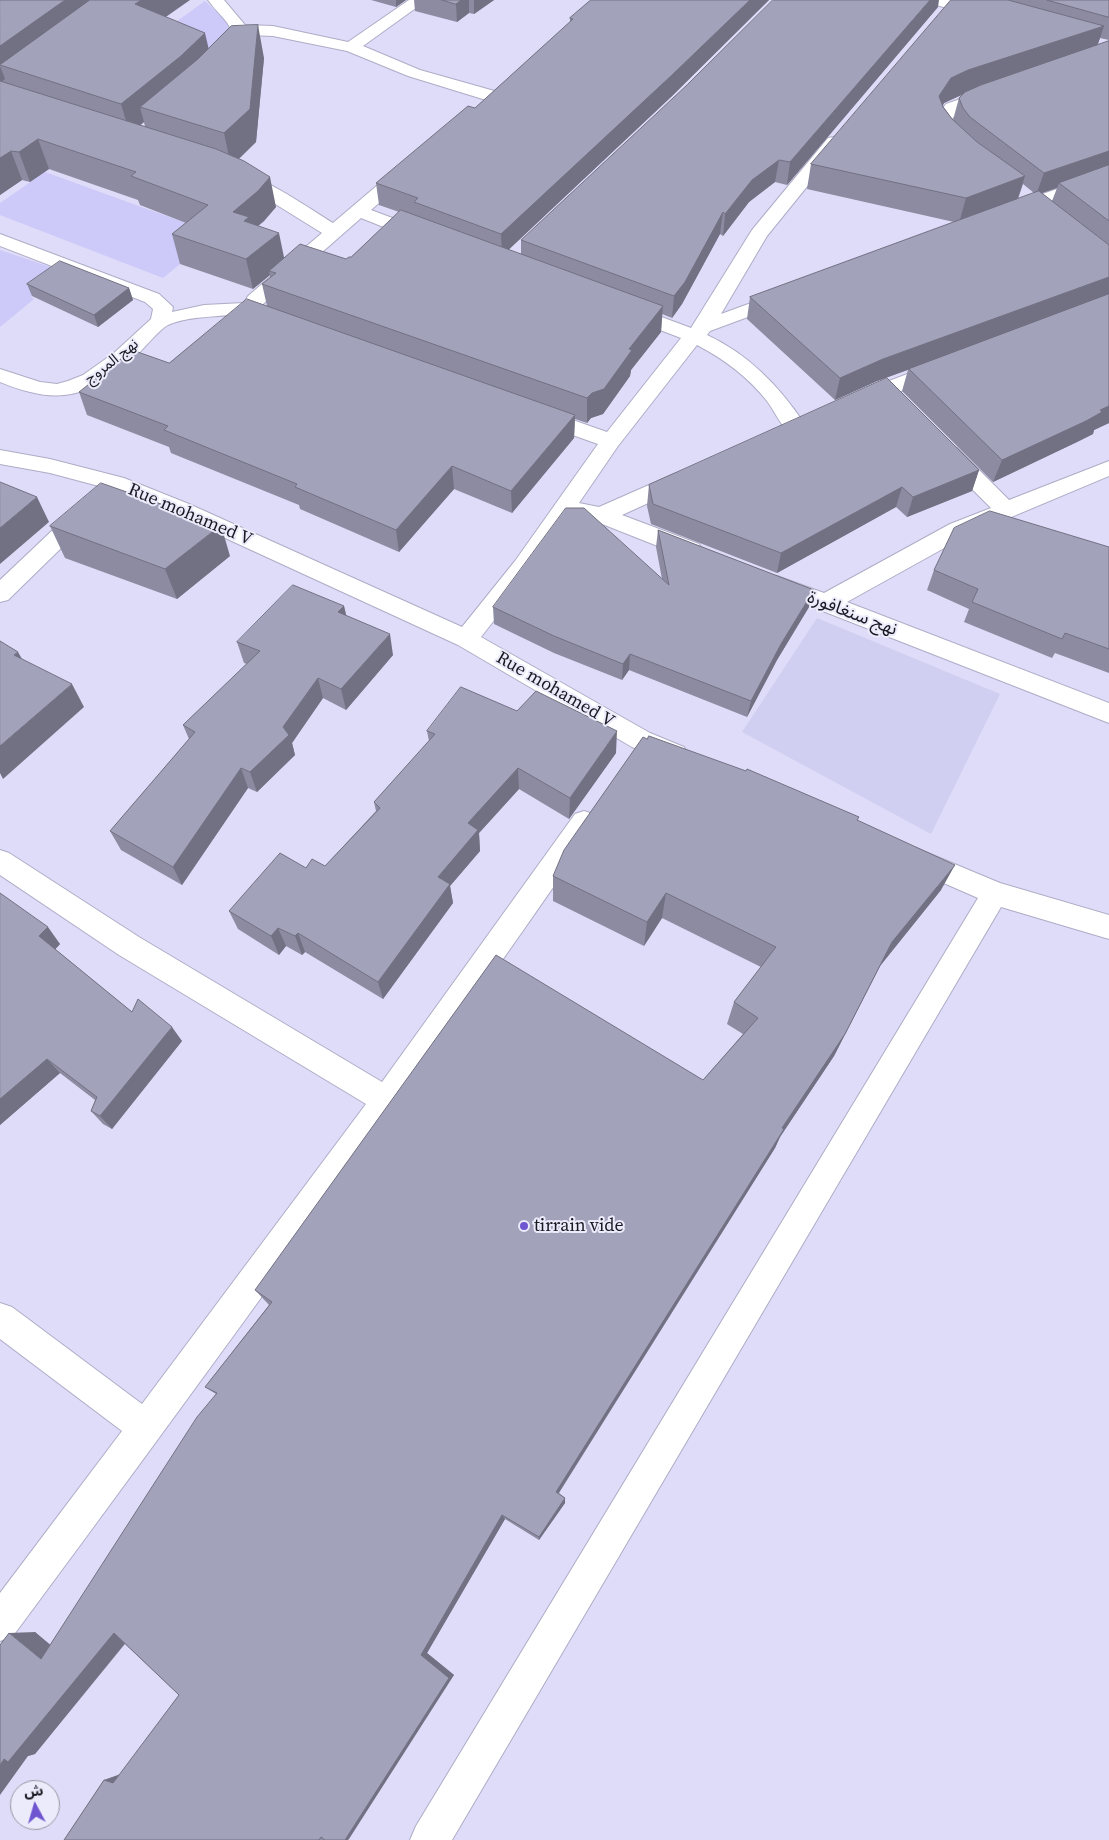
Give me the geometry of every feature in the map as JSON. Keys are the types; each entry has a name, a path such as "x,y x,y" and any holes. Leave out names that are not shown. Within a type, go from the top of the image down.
{"street":[{"path":"216,0 241,34 238,47 218,68"},
{"path":"351,47 419,0"},
{"path":"945,6 998,17"},
{"path":"241,34 273,31 351,47 414,73 492,96"},
{"path":"477,109 507,84"},
{"path":"972,156 948,136 943,128 942,120 952,108 1009,87"},
{"path":"466,639 518,573 612,441 684,347 700,331 759,234 847,128"},
{"path":"252,308 255,300 418,160"},
{"path":"222,170 257,185 334,232"},
{"path":"996,217 1109,176"},
{"path":"1017,191 1048,215"},
{"path":"358,211 440,242"},
{"path":"0,240 152,298 163,307 161,321 204,311 252,308"},
{"path":"700,331 804,289"},
{"path":"604,302 700,331 751,372 775,398 797,428"},
{"path":"252,308 258,315 294,328"},
{"name":"نهج المروج","path":"0,375 40,390 57,391 80,386 122,358 161,321"},
{"path":"841,408 892,395 960,360"},
{"path":"528,411 612,441"},
{"path":"932,436 1006,510"},
{"name":"Rue mohamed V","path":"0,457 50,466 116,483 181,509 466,639 633,752 696,763"},
{"path":"825,603 958,530 1109,468"},
{"path":"601,515 699,472"},
{"path":"0,594 116,483"},
{"path":"565,508 601,515 709,558"},
{"name":"نهج سنغافورة","path":"754,575 1109,713"},
{"path":"0,1623 146,1428 486,963 603,796"},
{"path":"895,850 995,893 1108,923"},
{"path":"0,861 129,946 386,1100"},
{"path":"430,1840 995,893"},
{"path":"0,1319 146,1428"}],"shaded area":[{"path":"205,1 237,32 200,64 123,60"},
{"path":"45,172 216,234 163,278 0,215 0,203"},
{"path":"0,250 65,272 31,296 34,299 0,327"},
{"path":"817,618 1000,694 931,834 742,732"}],"building":[{"path":"0,0 65,0 0,46"},
{"path":"90,0 141,0 135,4 205,33 181,56 121,104 0,65"},
{"path":"442,0 461,0 456,4"},
{"path":"591,0 750,0 501,234 414,202 418,198 376,183 468,106 475,108 573,19 570,18"},
{"path":"773,0 930,0 790,162 779,160 752,180 725,214 723,212 685,282 674,296 521,240 687,85"},
{"path":"951,0 1008,0 1104,26 968,70 951,78 939,96 943,107 952,119 977,142 1025,176 966,198 811,164"},
{"path":"1047,0 1109,0 1109,17"},
{"path":"258,25 250,109 224,133 140,107 198,59 231,26"},
{"path":"1109,41 1109,151 1044,173 970,117 963,108 959,98 965,92"},
{"path":"0,81 216,149 244,161 270,177 258,191 233,212 249,217 244,221 279,233 246,259 172,234 208,205 131,176 136,172 38,139 19,152 11,151 0,158"},
{"path":"1109,165 1109,221 1059,183"},
{"path":"1039,191 1109,245 1109,277 883,359 840,378 750,297"},
{"path":"401,210 663,306 629,349 632,350 604,389 592,393 587,398 262,284 276,273 269,271 300,244 346,259 351,257"},
{"path":"60,261 129,288 94,315 27,284"},
{"path":"1109,294 1109,406 1100,410 1102,412 1086,421 1002,460 909,369"},
{"path":"247,299 575,415 511,491 452,466 396,530 295,487 297,484 164,430 168,426 79,392 132,350 169,363"},
{"path":"887,378 979,470 913,497 902,487 781,553 653,504 649,485"},
{"path":"0,482 37,497 0,528"},
{"path":"101,483 221,525 165,569 50,526"},
{"path":"566,508 584,508 669,585 658,530 814,590 781,644 751,701 630,654 623,664 554,636 493,607"},
{"path":"990,511 1109,547 1109,649 1065,633 1062,639 972,602 978,589 934,570 954,528"},
{"path":"293,585 344,606 338,612 390,634 341,689 318,678 283,727 289,735 250,772 241,768 173,867 110,831 195,732 183,725 260,651 237,642"},
{"path":"0,641 18,652 14,655 72,684 0,746"},
{"path":"461,687 517,711 536,691 617,731 570,798 518,768 468,823 478,830 438,877 450,884 378,982 298,933 295,936 278,928 271,936 229,911 280,853 306,868 312,859 325,866 380,808 374,802 435,734 427,731"},
{"path":"649,736 746,771 747,769 859,817 857,820 955,865 892,942 845,1034 782,1128 784,1129 556,1492 565,1498 539,1537 502,1515 421,1655 449,1678 345,1840 325,1840 321,1837 319,1840 64,1840 104,1780 113,1783 179,1695 114,1633 8,1762 4,1759 0,1765 0,1645 9,1633 41,1659 197,1417 217,1393 205,1387 272,1302 255,1290 496,955 703,1080 758,1018 734,1002 776,947 666,893 647,922 553,876 564,850 643,737 647,739"},
{"path":"0,893 48,927 39,936 132,1012 138,999 172,1027 100,1116 91,1111 97,1097 47,1059 0,1099"}],"place":[{"name":"tirrain vide","path":"524,1226"}]}
